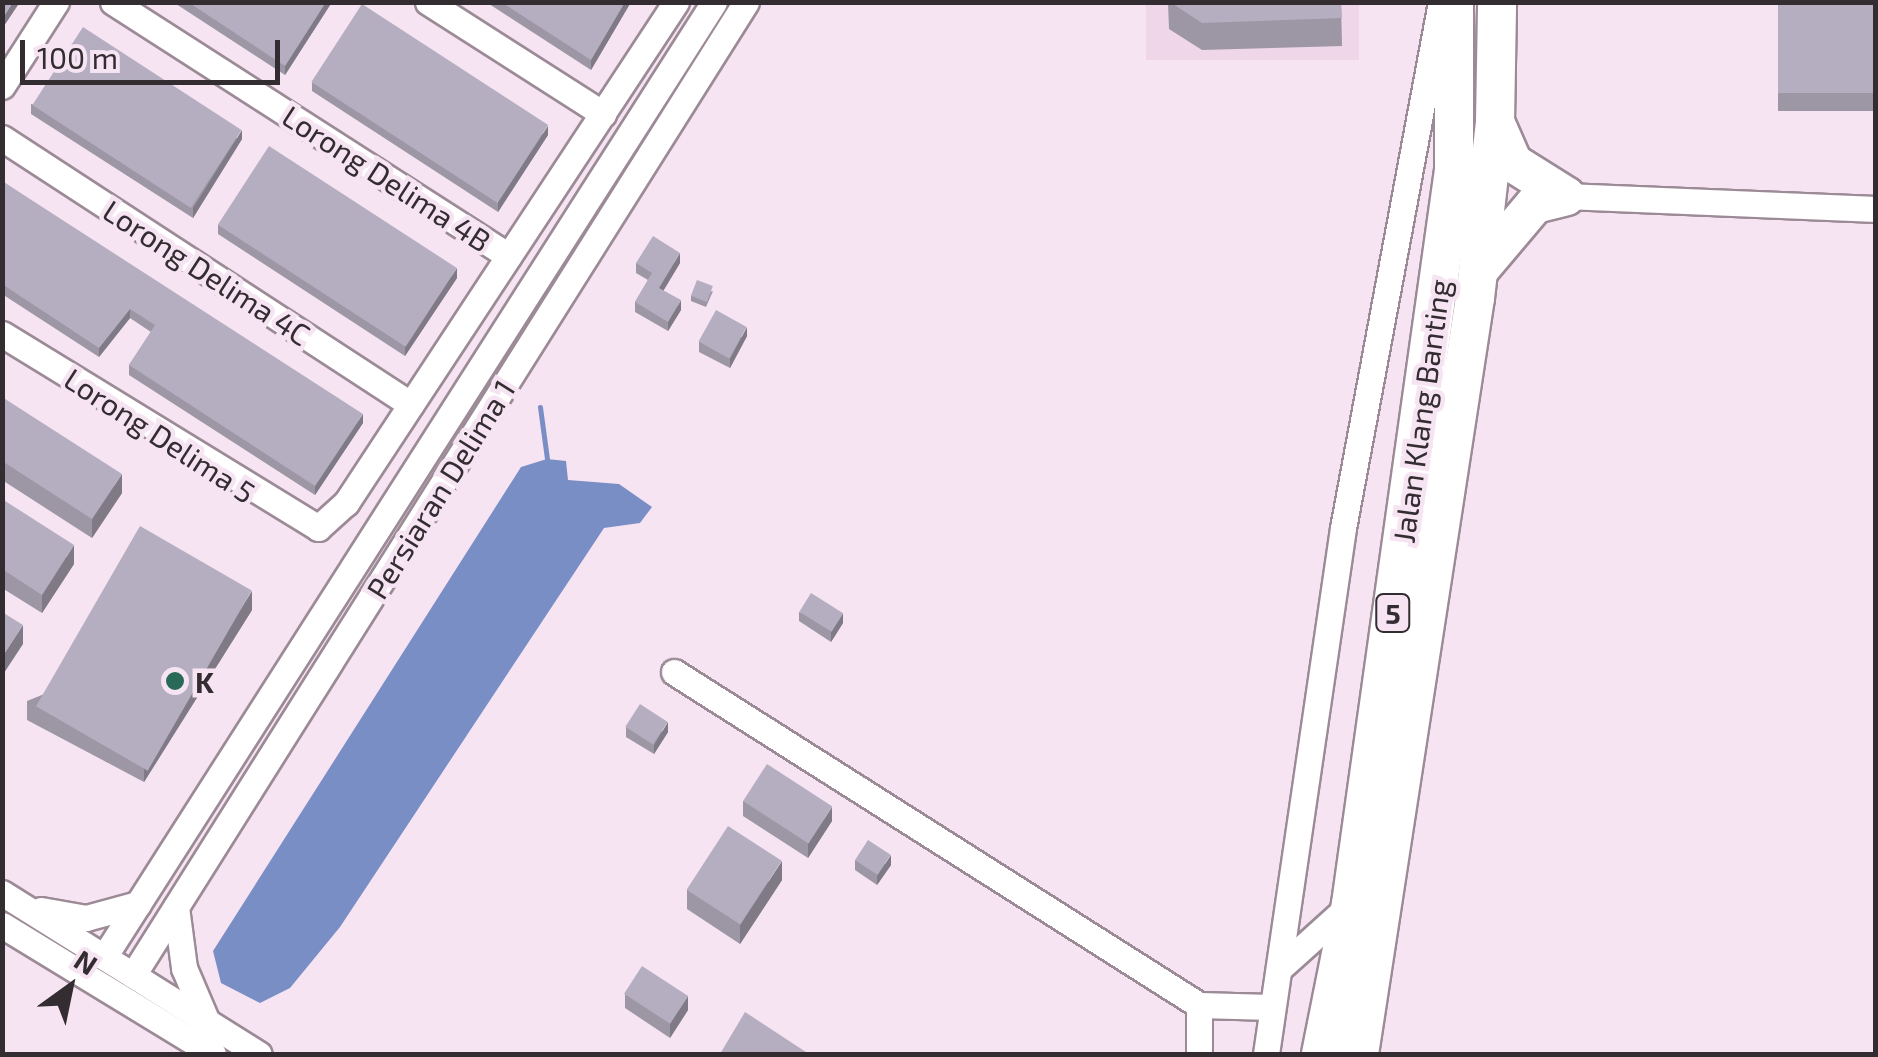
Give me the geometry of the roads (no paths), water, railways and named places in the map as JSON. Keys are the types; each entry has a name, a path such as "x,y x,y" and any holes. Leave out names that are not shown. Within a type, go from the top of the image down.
{"highway":[{"name":"Jalan Klang Banting","path":"1321,1054 1351,904 1454,170 1454,2"},
{"name":"Jalan Klang Banting","path":"1359,1050 1478,270 1496,122 1497,2"},
{"path":"1496,122 1514,163 1566,196"},
{"path":"1446,486 1470,202 1454,170"},
{"path":"1478,270 1535,204 1566,196"}],"street":[{"path":"2,86 56,2"},
{"name":"Lorong Delima 4B","path":"114,2 509,256"},
{"path":"428,2 603,114"},
{"path":"411,406 676,2"},
{"name":"Persiaran Delima 1","path":"104,957 714,2"},
{"path":"1266,1054 1343,528 1441,2"},
{"name":"Persiaran Delima 1","path":"133,975 736,6"},
{"name":"Lorong Delima 4C","path":"2,138 411,406"},
{"path":"1411,158 1454,170"},
{"path":"1566,196 1876,209"},
{"name":"Lorong Delima 5","path":"2,334 318,528 346,503 411,406"},
{"path":"674,672 1199,1006 1272,1008"},
{"path":"10,897 86,918 138,904"},
{"path":"10,897 259,1054"},
{"path":"1281,966 1351,904"},
{"path":"176,907 184,968 207,1022"},
{"path":"2,925 213,1054"},
{"path":"1199,1006 1199,1054"}],"water":[{"path":"547,459 566,461 568,480 619,484 652,507 640,523 604,528 340,927 290,988 260,1003 221,983 213,951 521,467"}],"waterway":[{"path":"540,407 547,459"}],"place":[{"name":"K","path":"175,681"}]}
